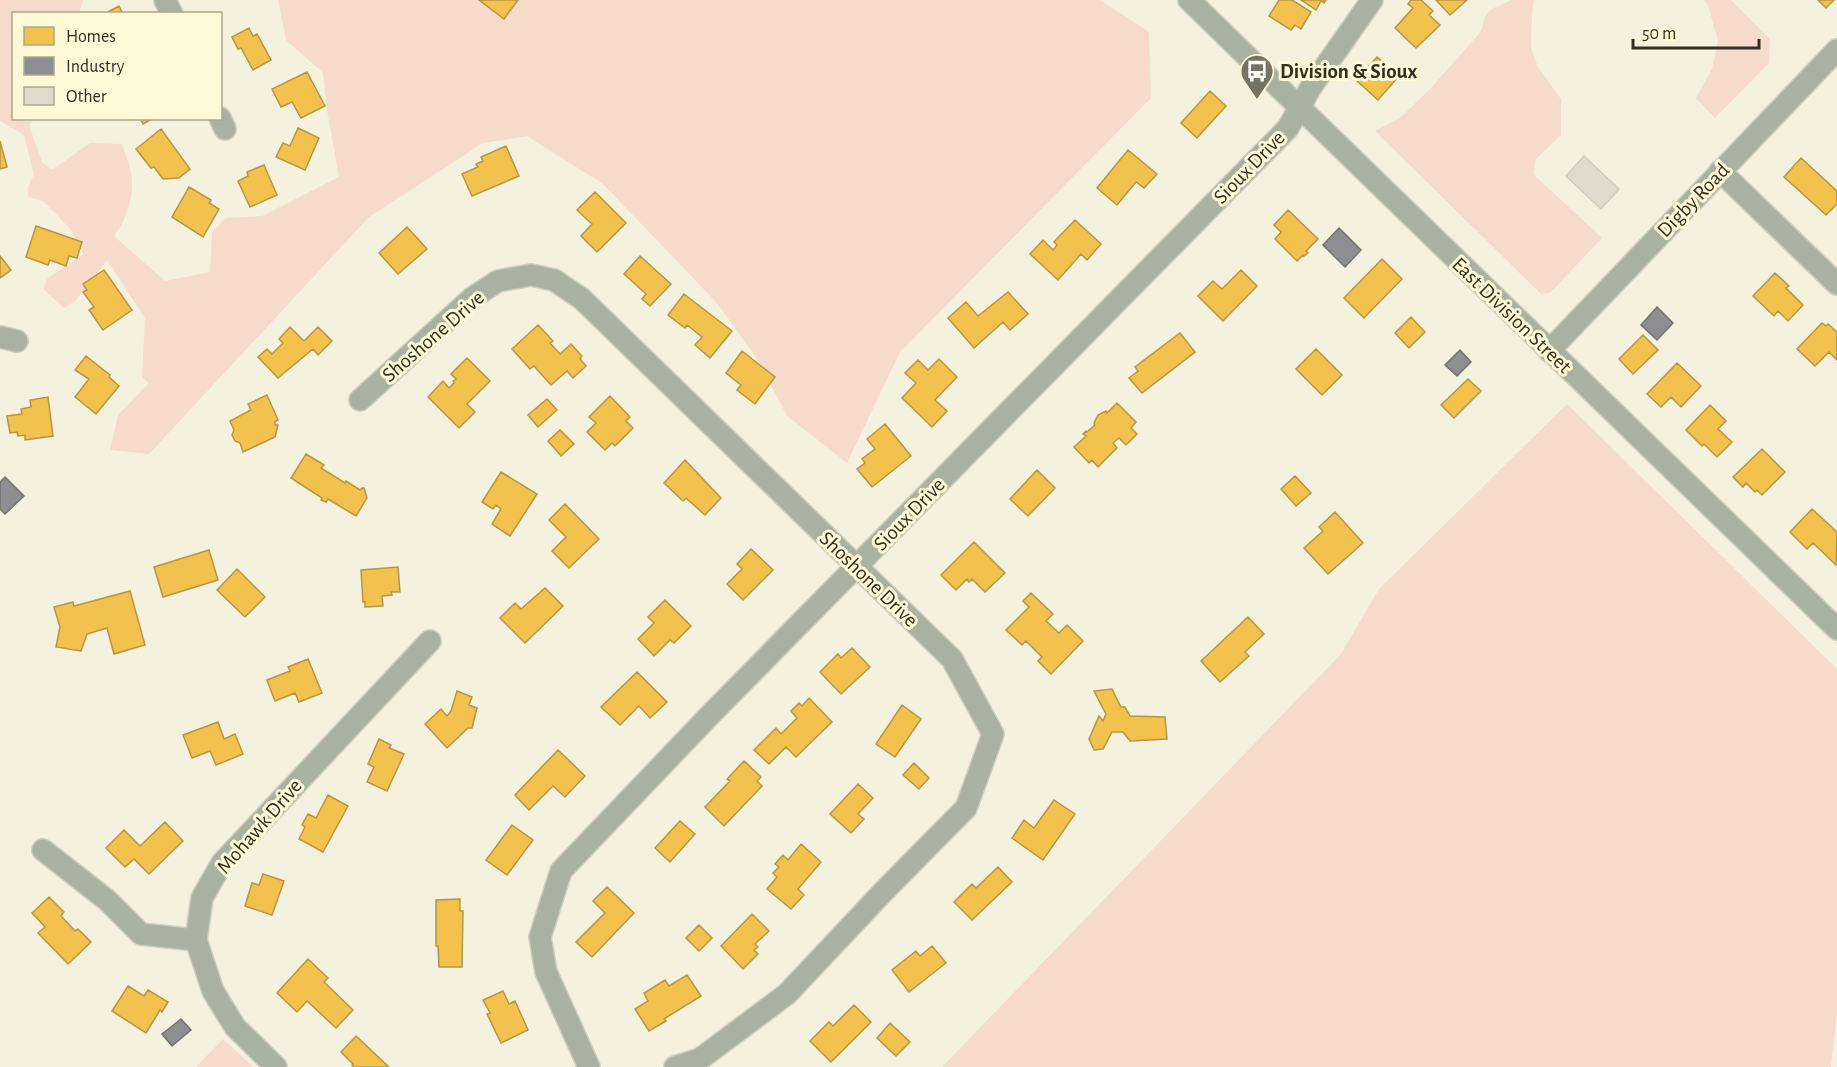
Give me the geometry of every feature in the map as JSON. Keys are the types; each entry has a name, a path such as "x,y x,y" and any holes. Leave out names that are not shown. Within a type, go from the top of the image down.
{"street":[{"name":"East Division Street","path":"1189,0 1837,629"},
{"name":"Sioux Drive","path":"589,1067 546,972 540,937 561,871 710,715 1288,128 1311,87 1372,0"},
{"name":"Digby Road","path":"1549,351 1837,50"},
{"path":"1720,171 1837,284"},
{"name":"Shoshone Drive","path":"360,400 472,298 498,281 531,275 554,280 582,298 856,568 952,659 993,734 966,808 787,994 700,1059 675,1067"},
{"name":"Mohawk Drive","path":"276,1067 235,1027 213,991 196,940 202,898 222,863 430,641"},
{"path":"44,850 107,900 141,934 196,940"}],"shaded area":[{"path":"0,0 83,0 79,12 12,12 12,120 32,120 29,125 42,162 52,170 90,143 122,144 131,173 132,189 125,218 114,236 165,281 210,272 212,232 226,218 262,216 339,177 323,73 286,40 278,0 1100,0 1149,32 1151,98 900,352 847,463 787,416 758,360 717,303 603,184 527,136 483,143 369,217 149,454 110,450 118,415 149,383 142,377 145,318 107,260 75,301 64,308 43,289 47,279 83,254 71,230 56,214 43,201 28,197 28,187 34,174 24,135 0,121"},
{"path":"1511,0 1534,0 1531,48 1538,67 1561,99 1561,135 1536,159 1533,174 1602,238 1550,293 1541,294 1375,131 1401,117 1430,89 1477,36 1487,14"},
{"path":"1704,0 1731,0 1770,39 1769,63 1715,118 1696,98 1712,69 1718,41 1708,5"},
{"path":"1567,404 1837,669 1837,1014 1831,1067 942,1067 1341,654 1379,589"},
{"path":"223,1039 253,1067 196,1067"}],"building: Homes":[{"path":"479,0 518,0 504,19"},
{"path":"1279,0 1292,0 1311,12 1301,29 1295,25 1291,30 1269,16"},
{"path":"1301,0 1326,0 1324,3 1321,1 1316,10"},
{"path":"1411,0 1421,0 1433,11 1429,15 1440,25 1416,48 1395,28 1413,8 1408,4"},
{"path":"1436,0 1467,0 1450,15"},
{"path":"1818,0 1834,0 1826,8"},
{"path":"119,6 122,12 108,12"},
{"path":"249,28 253,36 257,34 271,60 253,70 232,37"},
{"path":"1377,57 1399,76 1378,100 1356,80"},
{"path":"307,72 325,106 301,118 292,102 281,107 272,89"},
{"path":"1210,91 1226,106 1197,138 1181,123"},
{"path":"298,128 319,138 305,170 276,157 283,143 290,146"},
{"path":"161,129 190,169 179,178 163,179 136,149"},
{"path":"0,141 7,167 0,169"},
{"path":"506,146 519,176 472,196 462,174 478,167 476,164 483,161 481,157"},
{"path":"1128,150 1157,174 1144,188 1136,182 1117,205 1097,188"},
{"path":"1801,158 1837,191 1837,204 1826,215 1784,177"},
{"path":"264,165 277,195 250,207 238,181 248,176 247,172"},
{"path":"189,187 211,200 209,203 219,209 203,237 172,217"},
{"path":"595,192 626,223 597,252 581,236 592,224 577,210"},
{"path":"1288,210 1318,239 1306,251 1308,253 1297,261 1275,239 1281,232 1274,225"},
{"path":"1075,220 1101,244 1087,260 1081,254 1058,280 1030,254 1043,240 1053,250 1057,245 1054,242"},
{"path":"36,226 82,242 77,258 69,256 66,266 50,260 48,265 26,257"},
{"path":"407,227 427,249 398,274 379,253"},
{"path":"0,256 11,270 0,278"},
{"path":"640,256 671,284 650,306 642,299 646,294 624,274"},
{"path":"1382,259 1402,279 1364,318 1344,298"},
{"path":"104,270 132,310 103,330 89,310 94,307 83,292 87,290 83,284"},
{"path":"1241,270 1257,286 1223,321 1198,296 1213,281 1222,289"},
{"path":"1775,273 1789,286 1786,288 1803,305 1788,321 1778,311 1774,316 1753,296"},
{"path":"1008,292 1028,314 1010,330 1003,322 974,348 948,318 966,302 978,316"},
{"path":"684,294 732,331 710,358 695,345 702,337 687,325 685,328 668,315"},
{"path":"1411,317 1425,332 1409,348 1395,333"},
{"path":"1822,323 1826,326 1828,324 1837,332 1837,360 1829,352 1815,366 1797,349"},
{"path":"538,325 553,341 550,343 560,354 571,344 582,356 580,359 586,366 573,378 567,371 551,385 534,366 530,369 512,349"},
{"path":"290,327 304,341 318,327 332,341 318,355 313,349 278,378 258,357 267,349 272,354 283,343 279,339"},
{"path":"1180,333 1195,352 1142,393 1129,378 1138,371 1135,367"},
{"path":"1643,335 1658,350 1633,374 1619,359"},
{"path":"1316,349 1342,375 1322,395 1296,369"},
{"path":"742,351 775,377 755,404 737,390 741,385 726,373"},
{"path":"86,356 110,375 109,377 119,386 96,414 75,397 89,379 75,370"},
{"path":"467,358 490,381 467,404 475,412 459,428 428,397 443,381 449,388 454,383 456,379 451,374"},
{"path":"939,359 957,377 935,400 947,411 932,427 902,398 916,383 905,373 918,360 928,370"},
{"path":"1677,363 1701,386 1681,407 1671,397 1661,407 1647,394"},
{"path":"1468,379 1481,391 1454,418 1441,405"},
{"path":"267,395 278,420 275,422 275,425 278,425 275,437 243,452 240,443 235,441 232,435 234,430 230,421 251,410 248,404"},
{"path":"610,396 630,417 626,421 633,428 615,446 612,443 605,450 587,432 596,423 589,417"},
{"path":"48,397 53,436 25,440 25,435 18,436 17,432 10,433 7,416 22,414 21,409 31,407 30,400"},
{"path":"547,399 557,410 538,427 528,415"},
{"path":"1117,403 1136,422 1131,428 1137,434 1126,445 1119,438 1113,443 1117,448 1098,467 1092,460 1089,463 1074,447 1086,436 1083,434 1095,425 1098,415 1106,411 1107,413"},
{"path":"1710,405 1726,421 1718,429 1732,442 1717,457 1686,430"},
{"path":"885,424 911,456 872,487 857,469 865,463 862,459 875,449 867,439"},
{"path":"560,430 574,444 561,456 548,441"},
{"path":"1762,449 1785,472 1762,495 1746,483 1743,487 1733,477"},
{"path":"306,454 324,465 321,468 345,483 346,481 360,490 364,488 367,498 356,516 328,499 326,502 321,500 322,498 291,478"},
{"path":"685,460 721,498 705,515 686,498 683,501 664,483"},
{"path":"1037,470 1055,488 1028,516 1010,499"},
{"path":"501,472 537,494 510,536 492,524 501,509 496,505 493,509 482,502"},
{"path":"1295,476 1311,493 1296,506 1281,489"},
{"path":"565,504 599,539 569,568 552,551 566,537 549,520"},
{"path":"1812,509 1837,532 1836,565 1813,543 1807,549 1790,532"},
{"path":"1335,512 1363,543 1328,574 1304,548 1323,531 1319,527"},
{"path":"974,542 1005,573 985,592 972,579 969,582 967,579 956,590 941,575"},
{"path":"751,549 773,570 743,600 727,584 742,569 737,564"},
{"path":"209,550 218,580 163,597 154,567"},
{"path":"398,567 400,592 391,592 392,595 382,596 383,606 365,607 361,570"},
{"path":"237,569 265,597 245,617 217,590"},
{"path":"545,588 563,606 525,643 500,618 515,603 521,609"},
{"path":"130,591 145,645 114,654 107,628 87,634 81,651 56,647 60,627 54,607 73,602 74,606"},
{"path":"1031,593 1053,614 1046,621 1059,633 1067,625 1083,641 1051,674 1038,661 1042,657 1026,641 1022,645 1006,630 1029,607 1023,601"},
{"path":"665,600 691,626 674,643 670,640 654,656 638,639 654,623 648,617"},
{"path":"1248,617 1264,634 1245,652 1249,656 1220,682 1201,661"},
{"path":"852,648 870,667 841,694 820,672 838,654 841,658"},
{"path":"308,659 322,693 299,702 295,693 275,701 267,680 290,671 288,667"},
{"path":"637,672 667,702 650,718 639,706 620,725 601,707"},
{"path":"1112,689 1121,707 1125,707 1130,716 1165,717 1167,739 1130,741 1123,732 1112,732 1103,749 1094,750 1089,739 1099,716 1103,721 1106,714 1094,691"},
{"path":"457,691 472,697 469,705 477,708 472,728 468,728 447,748 425,724 441,709 447,716 451,711"},
{"path":"809,698 832,722 796,757 786,747 769,764 754,750 776,728 781,734 797,718 791,711 799,703 802,706"},
{"path":"902,705 921,719 895,757 876,744"},
{"path":"218,722 224,739 235,734 243,754 216,765 210,751 192,758 183,735"},
{"path":"379,739 391,745 389,748 404,754 387,791 367,782 374,767 368,764"},
{"path":"558,750 585,776 565,797 553,786 529,810 515,795"},
{"path":"744,761 761,777 757,781 762,786 724,826 705,807 730,781 727,779"},
{"path":"914,763 929,778 919,789 903,775"},
{"path":"858,784 873,798 858,814 864,819 851,833 830,814"},
{"path":"328,795 348,806 323,852 299,839 305,827 302,825 308,814 316,818"},
{"path":"1054,800 1075,814 1043,860 1012,838 1024,820 1034,828"},
{"path":"680,821 695,834 670,862 655,848"},
{"path":"165,822 183,841 149,874 134,859 125,867 106,848 124,830 140,846"},
{"path":"512,825 533,840 507,875 486,860"},
{"path":"801,844 821,862 798,889 804,895 791,909 767,889 777,877 773,873 779,867 775,864 783,855 788,860"},
{"path":"998,867 1012,882 972,920 954,902 972,884 976,888"},
{"path":"263,874 284,881 272,915 245,906 252,883 259,885"},
{"path":"607,887 634,913 592,957 576,942 605,913 593,901"},
{"path":"49,897 64,912 61,916 75,931 78,929 91,942 68,964 38,933 45,927 32,913"},
{"path":"460,899 460,911 463,911 462,967 439,967 438,946 436,946 436,900"},
{"path":"752,914 769,931 755,944 758,947 754,950 758,954 743,969 721,946"},
{"path":"699,925 712,938 699,951 686,938"},
{"path":"932,946 946,963 909,992 892,970 916,951 920,956"},
{"path":"308,959 328,978 324,982 353,1010 336,1028 307,1001 297,1012 277,993"},
{"path":"687,975 701,996 649,1031 635,1009 648,1001 644,993 665,980 669,986"},
{"path":"128,986 144,996 148,990 168,1002 162,1012 160,1010 146,1033 112,1011"},
{"path":"503,991 509,1004 515,1001 528,1030 501,1043 483,1000"},
{"path":"854,1005 871,1022 831,1062 810,1041 829,1022 833,1026"},
{"path":"890,1023 910,1042 896,1056 877,1038"},
{"path":"356,1036 389,1067 354,1067 341,1052"}],"building: Industry":[{"path":"1339,228 1361,250 1345,267 1323,245"},
{"path":"1657,307 1673,323 1657,340 1641,325"},
{"path":"1460,350 1471,362 1457,376 1445,365"},
{"path":"5,477 24,496 5,514 0,509 0,482"},
{"path":"181,1019 191,1030 172,1046 162,1034"}],"building: Other":[{"path":"1584,156 1619,189 1601,209 1566,176"}],"place":[{"name":"Division & Sioux","path":"1257,100"}]}
